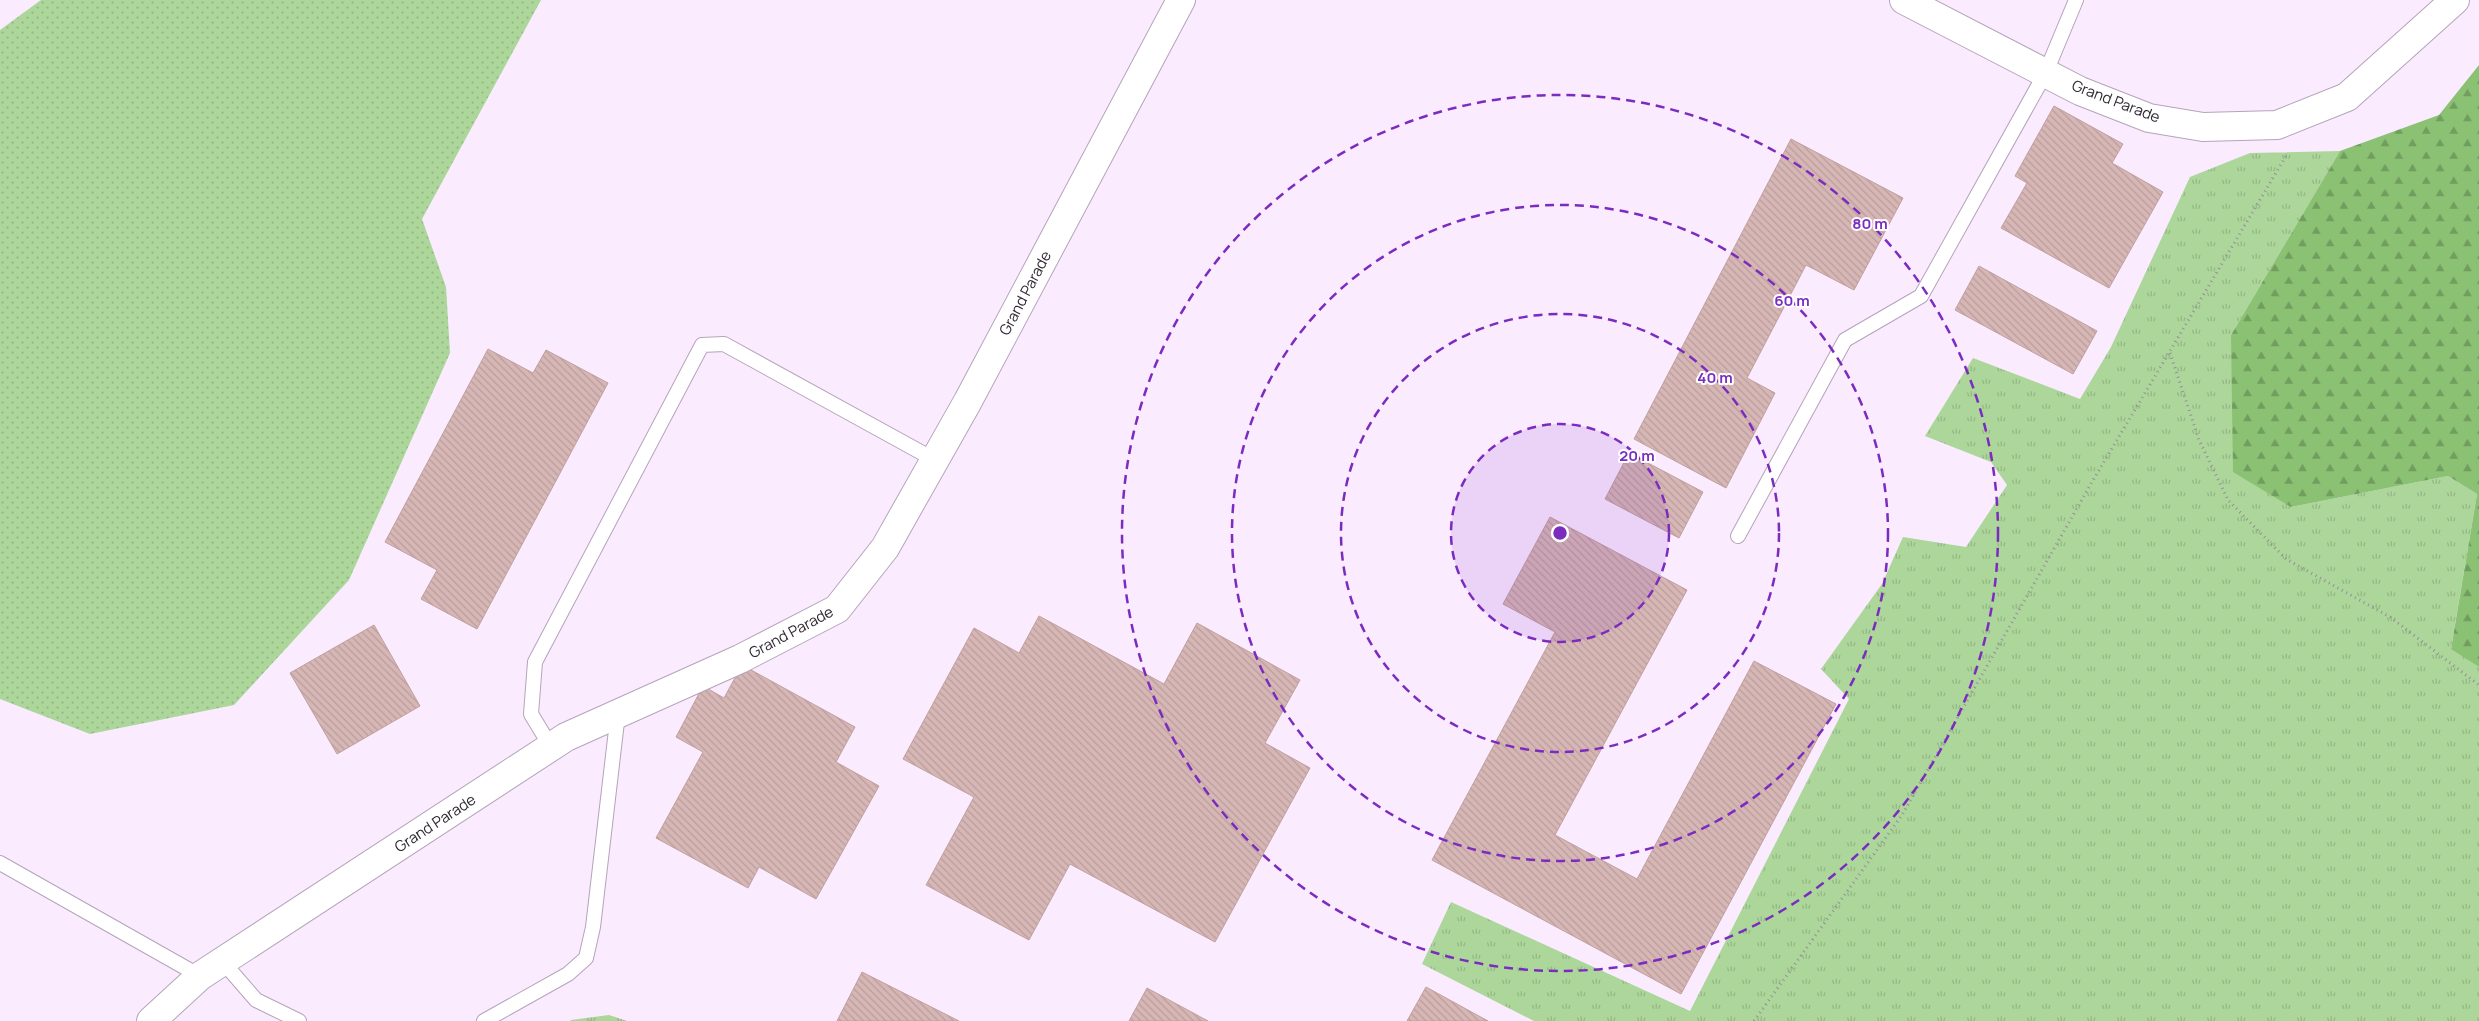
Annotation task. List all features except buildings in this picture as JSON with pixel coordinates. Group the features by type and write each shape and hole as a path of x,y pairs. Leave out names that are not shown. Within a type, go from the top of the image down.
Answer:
{"street":[{"name":"Grand Parade","path":"151,1021 200,976 551,746 618,713 740,659 837,609 886,548 1181,0"},
{"name":"Grand Parade","path":"1904,0 2080,91 2149,118 2203,126 2276,125 2347,97 2454,0"}],"lane":[{"path":"1738,536 1845,340 1921,296 2046,72 2076,0"},
{"path":"551,746 531,714 535,662 702,345 724,344 935,460"},
{"path":"484,1021 568,974 586,958 593,927 618,713"},
{"path":"0,863 200,976"},
{"path":"223,962 256,1000 298,1021"}],"path":[{"path":"1754,1021 1902,815 2092,482 2313,111"},
{"path":"2170,352 2199,440 2228,500 2286,559 2390,617 2479,685"}],"green space":[{"path":"41,0 541,0 422,219 446,287 450,353 349,580 234,705 90,734 0,699 0,30"},
{"path":"2479,65 2479,667 2451,649 2477,494 2448,476 2291,507 2233,472 2231,335 2340,151 2439,115"},
{"path":"2340,151 2231,335 2291,507 2448,476 2477,494 2451,648 2479,667 2479,1021 1534,1021 1422,964 1451,902 1690,1011 1849,699 1821,669 1882,584 1903,537 1966,547 2007,485 1991,462 1925,436 1973,358 2080,399 2111,347 2190,177 2250,153"},
{"path":"609,1015 627,1021 570,1021 571,1020"}]}
